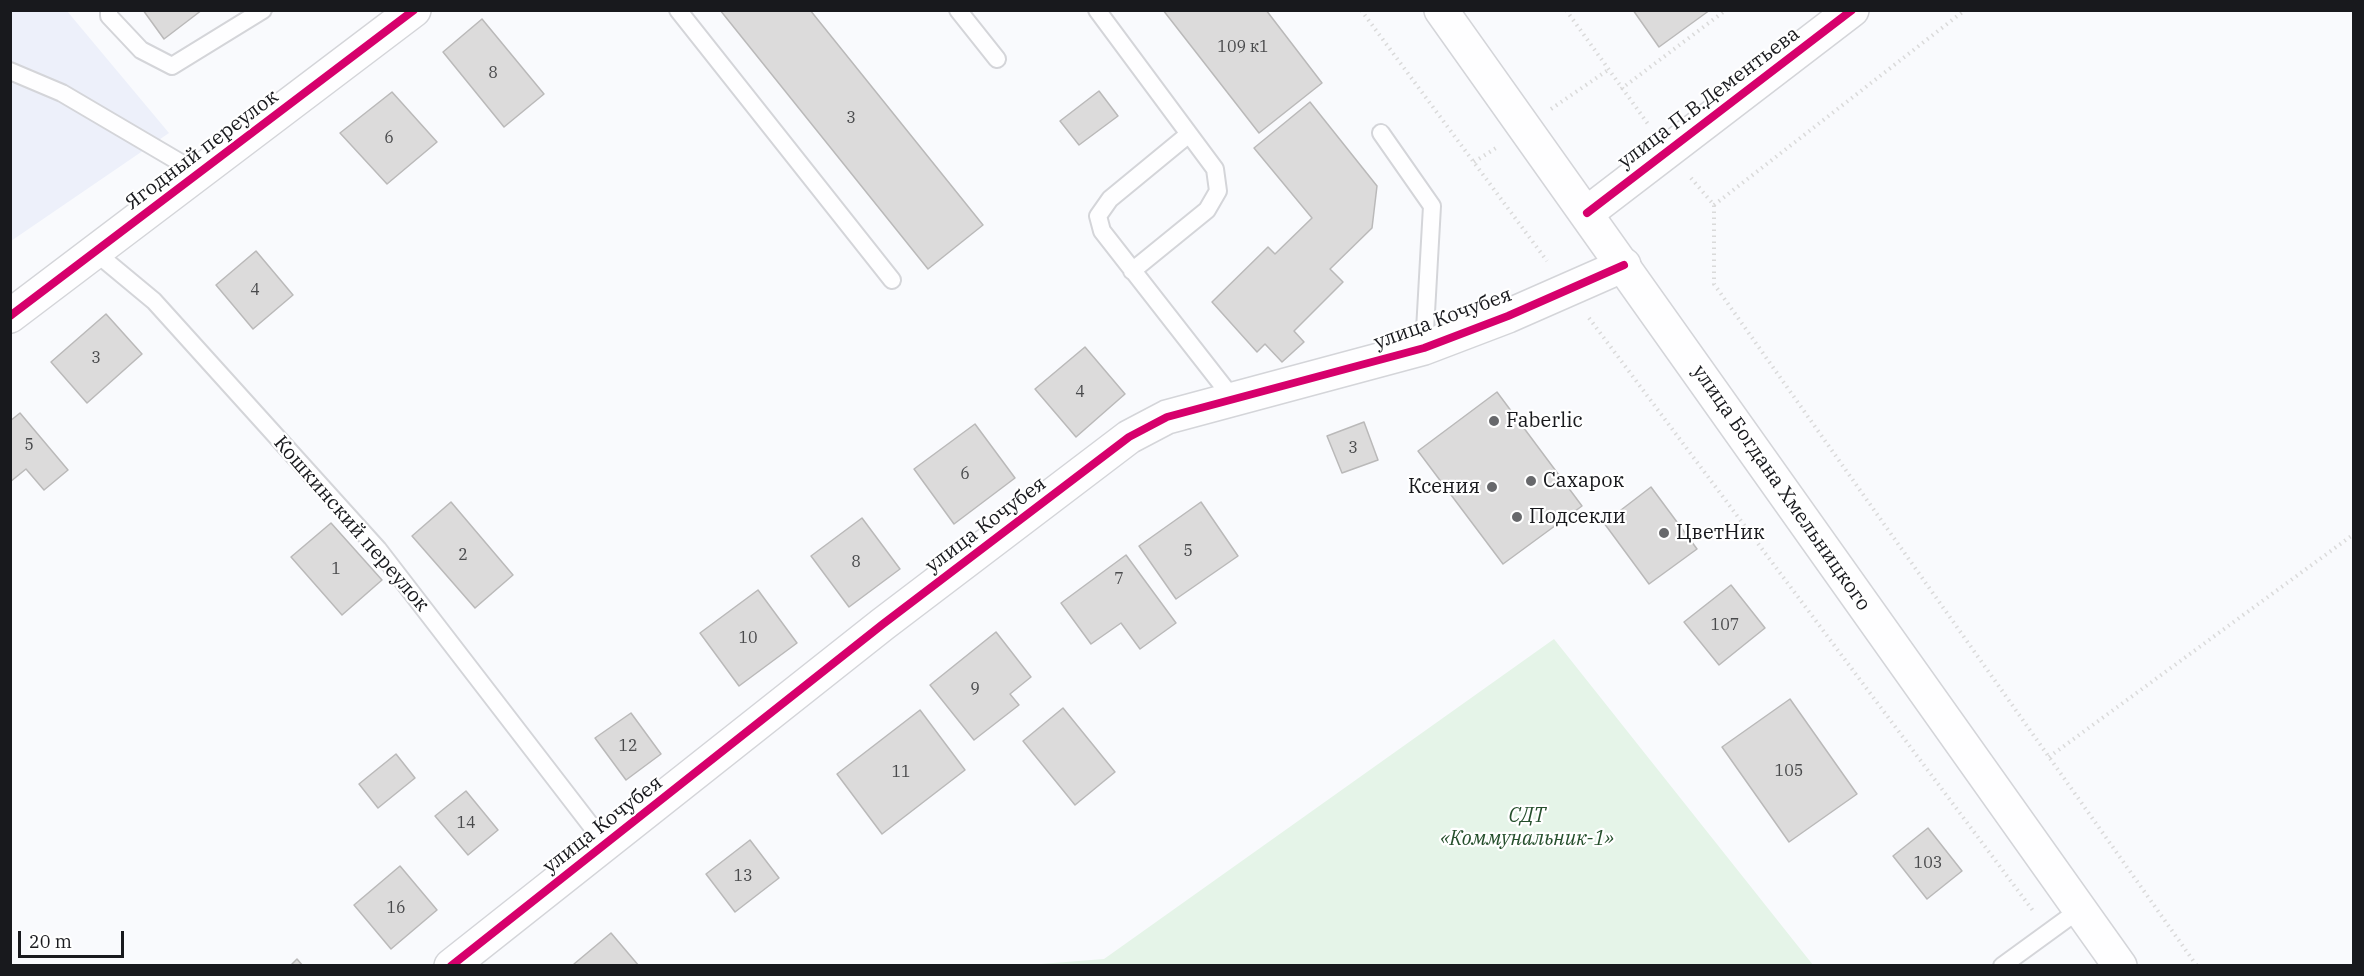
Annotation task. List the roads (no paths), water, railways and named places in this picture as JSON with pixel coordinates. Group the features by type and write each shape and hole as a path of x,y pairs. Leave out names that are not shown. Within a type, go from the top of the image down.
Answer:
{"street":[{"name":"Ягодный переулок","path":"10,316 414,10"},
{"name":"улица Богдана Хмельницкого","path":"1441,10 2120,966"},
{"name":"улица П.В.Дементьева","path":"1587,213 1852,10"},
{"name":"улица Кочубея","path":"451,966 883,624 1129,436 1167,417 1424,348 1508,316 1624,265"}],"lane":[{"path":"109,10 109,15 141,50 172,66 263,10"},
{"path":"678,10 892,280"},
{"path":"958,10 997,59"},
{"path":"1097,10 1215,169 1218,191 1207,210 1132,271"},
{"path":"10,71 62,93 198,173"},
{"path":"1381,133 1432,206 1424,348"},
{"path":"1189,134 1110,199 1098,216 1102,231 1234,400"},
{"name":"Кошкинский переулок","path":"95,252 154,301 378,549 606,845"},
{"path":"2002,966 2079,910"}],"place":[{"name":"Faberlic","path":"1494,421"},
{"name":"Сахарок","path":"1531,481"},
{"name":"Ксения","path":"1492,487"},
{"name":"Подсекли","path":"1517,517"},
{"name":"ЦветНик","path":"1664,533"}],"park label":[{"name":"СДТ «Коммунальник-1»","path":"1527,828"}]}
